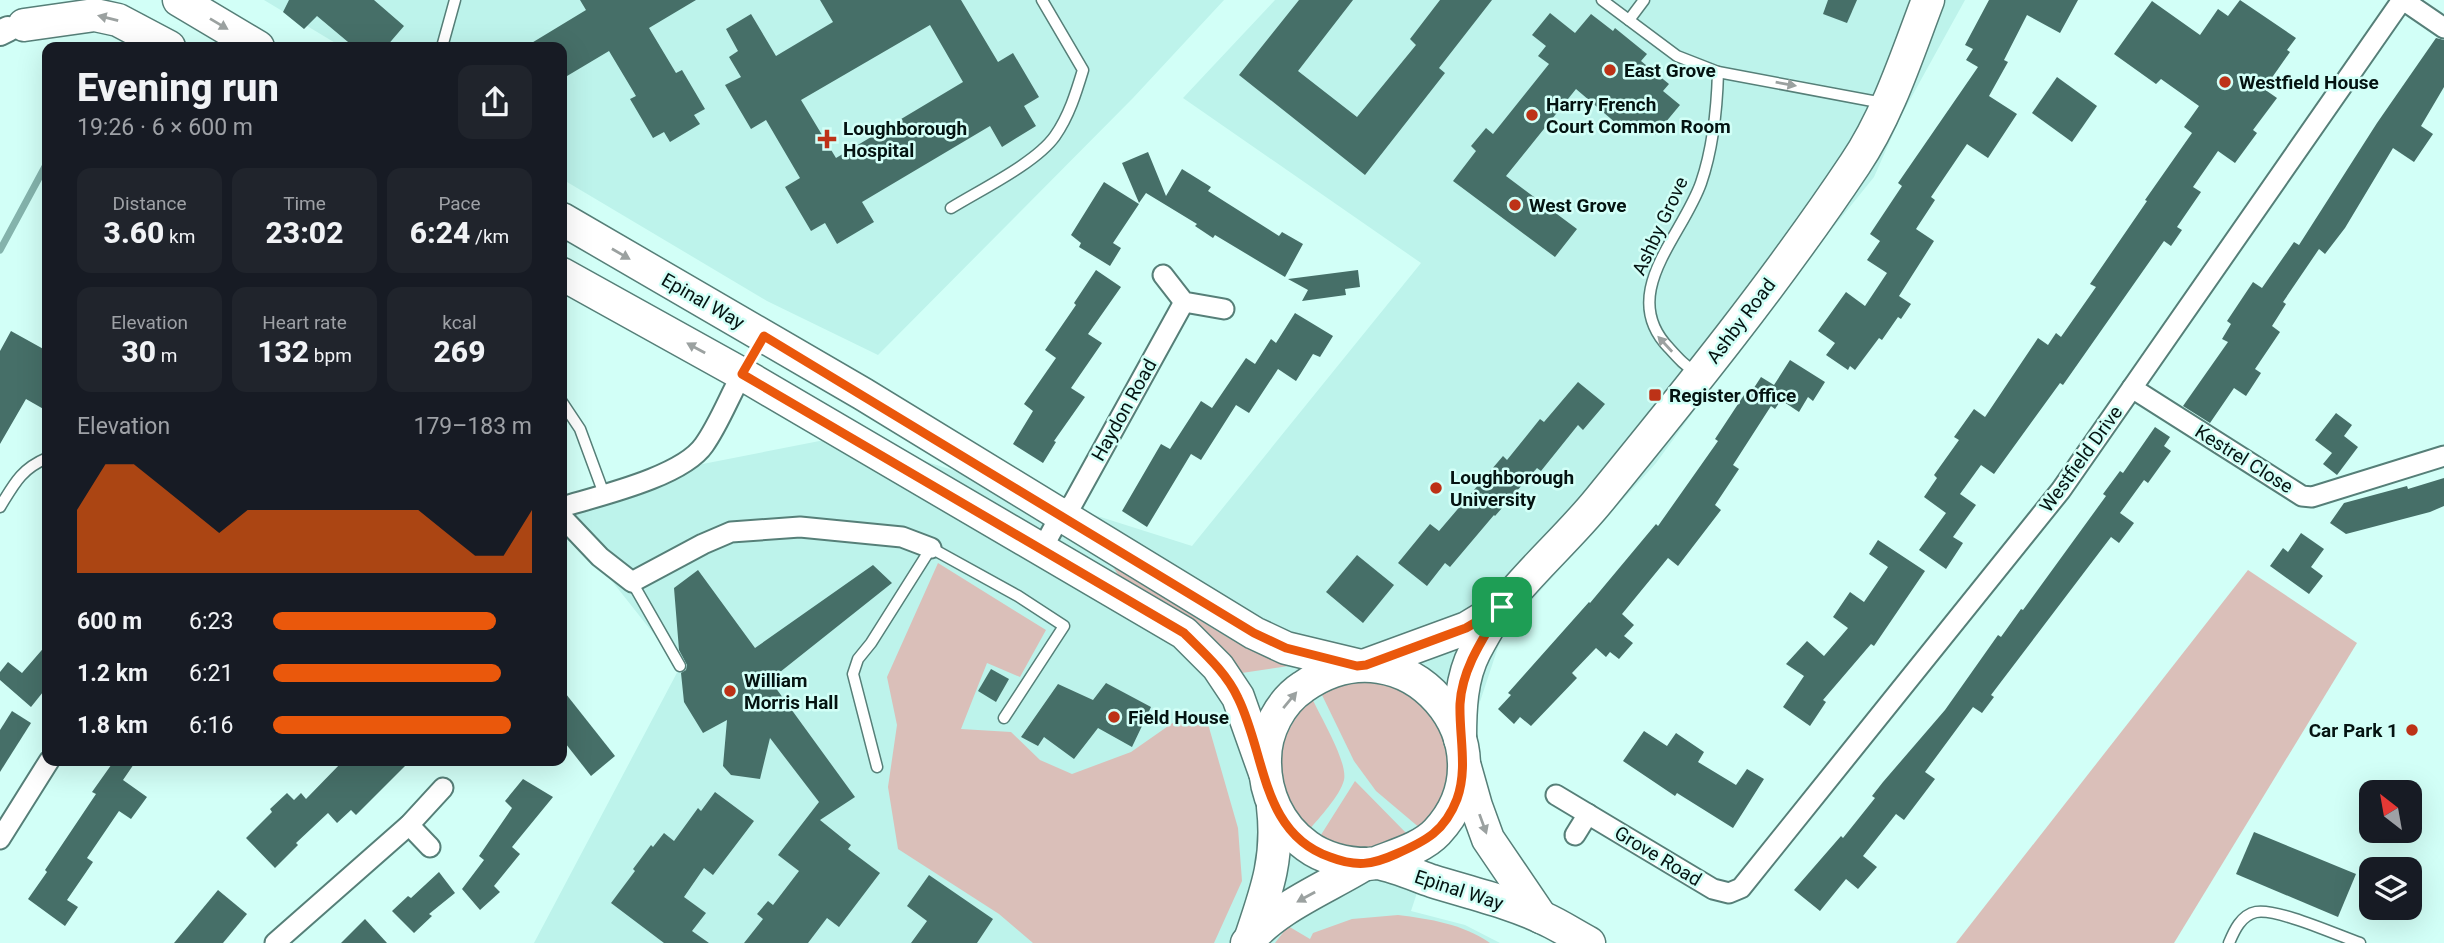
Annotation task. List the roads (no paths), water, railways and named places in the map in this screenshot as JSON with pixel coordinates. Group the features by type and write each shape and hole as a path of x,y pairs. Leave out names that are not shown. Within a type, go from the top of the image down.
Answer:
{"main road":[{"path":"8,29 43,17 68,0"},
{"path":"179,0 250,42"},
{"name":"Ashby Road","path":"1462,749 1460,701 1467,674 1474,654 1502,607 1589,513 1700,375 1857,162 1887,104 1928,0"},
{"path":"8,29 95,15 118,20 160,42"},
{"name":"Epinal Way","path":"567,222 764,336 1254,633 1286,648 1362,665"},
{"path":"567,277 742,374 1184,633 1218,667 1238,697 1265,773 1273,807 1277,836 1271,878 1249,940"},
{"path":"742,374 764,336"},
{"name":"Ashby Road","path":"1362,665 1466,628 1502,607"},
{"path":"1249,940 1302,899 1371,864 1425,842 1437,833 1457,799 1462,779 1462,749 1452,719 1440,700 1423,684 1402,673 1362,665 1332,671 1307,684 1287,701 1269,735 1265,773"},
{"name":"Epinal Way","path":"1462,749 1476,806 1488,839 1541,917"},
{"path":"1273,807 1294,836 1307,846 1340,861 1371,864"},
{"name":"Epinal Way","path":"1371,864 1541,917 1589,943"}],"street":[{"path":"2403,0 2444,28"},
{"name":"Westfield Drive","path":"1729,892 1741,888 1760,866 2052,501 2403,0"},
{"path":"1163,275 1184,302 1224,309"},
{"name":"Haydon Road","path":"1041,551 1060,516 1073,503 1184,302"},
{"path":"567,505 671,470 687,461 702,447 742,374"},
{"name":"Kestrel Close","path":"2132,388 2302,496 2312,497 2444,456"},
{"path":"567,522 600,557 632,582 703,544 732,532 800,527 902,537 931,548"},
{"path":"0,839 46,766"},
{"path":"279,942 409,825 443,788"},
{"name":"Grove Road","path":"1556,796 1713,889 1729,892"},
{"path":"1575,835 1588,814"},
{"path":"409,825 430,847"}],"lane":[{"path":"443,42 455,0"},
{"path":"951,208 1041,151 1054,137 1074,99 1083,70 1042,0"},
{"path":"1602,0 1677,56 1718,72 1887,104"},
{"path":"1629,20 1644,0"},
{"name":"Ashby Grove","path":"1700,375 1689,369 1657,335 1648,300 1653,276 1700,184 1717,111 1718,72"},
{"path":"567,410 580,429 604,494"},
{"path":"0,507 18,477 30,465 42,460"},
{"path":"877,767 853,674 858,659 931,548 1018,596 1064,626 1004,718"},
{"path":"632,582 680,666"},
{"path":"2228,943 2236,926 2254,912 2271,911 2360,943"}],"waterway":[{"path":"0,250 42,172"}],"place":[{"name":"East Grove","path":"1610,70"},
{"name":"Westfield House","path":"2225,82"},
{"name":"Harry French Court Common Room","path":"1532,115"},
{"name":"Loughborough Hospital","path":"827,139"},
{"name":"West Grove","path":"1515,205"},
{"name":"Register Office","path":"1655,395"},
{"name":"Loughborough University","path":"1436,488"},
{"name":"William Morris Hall","path":"730,691"},
{"name":"Field House","path":"1114,717"},
{"name":"Car Park 1","path":"2412,730"}]}
